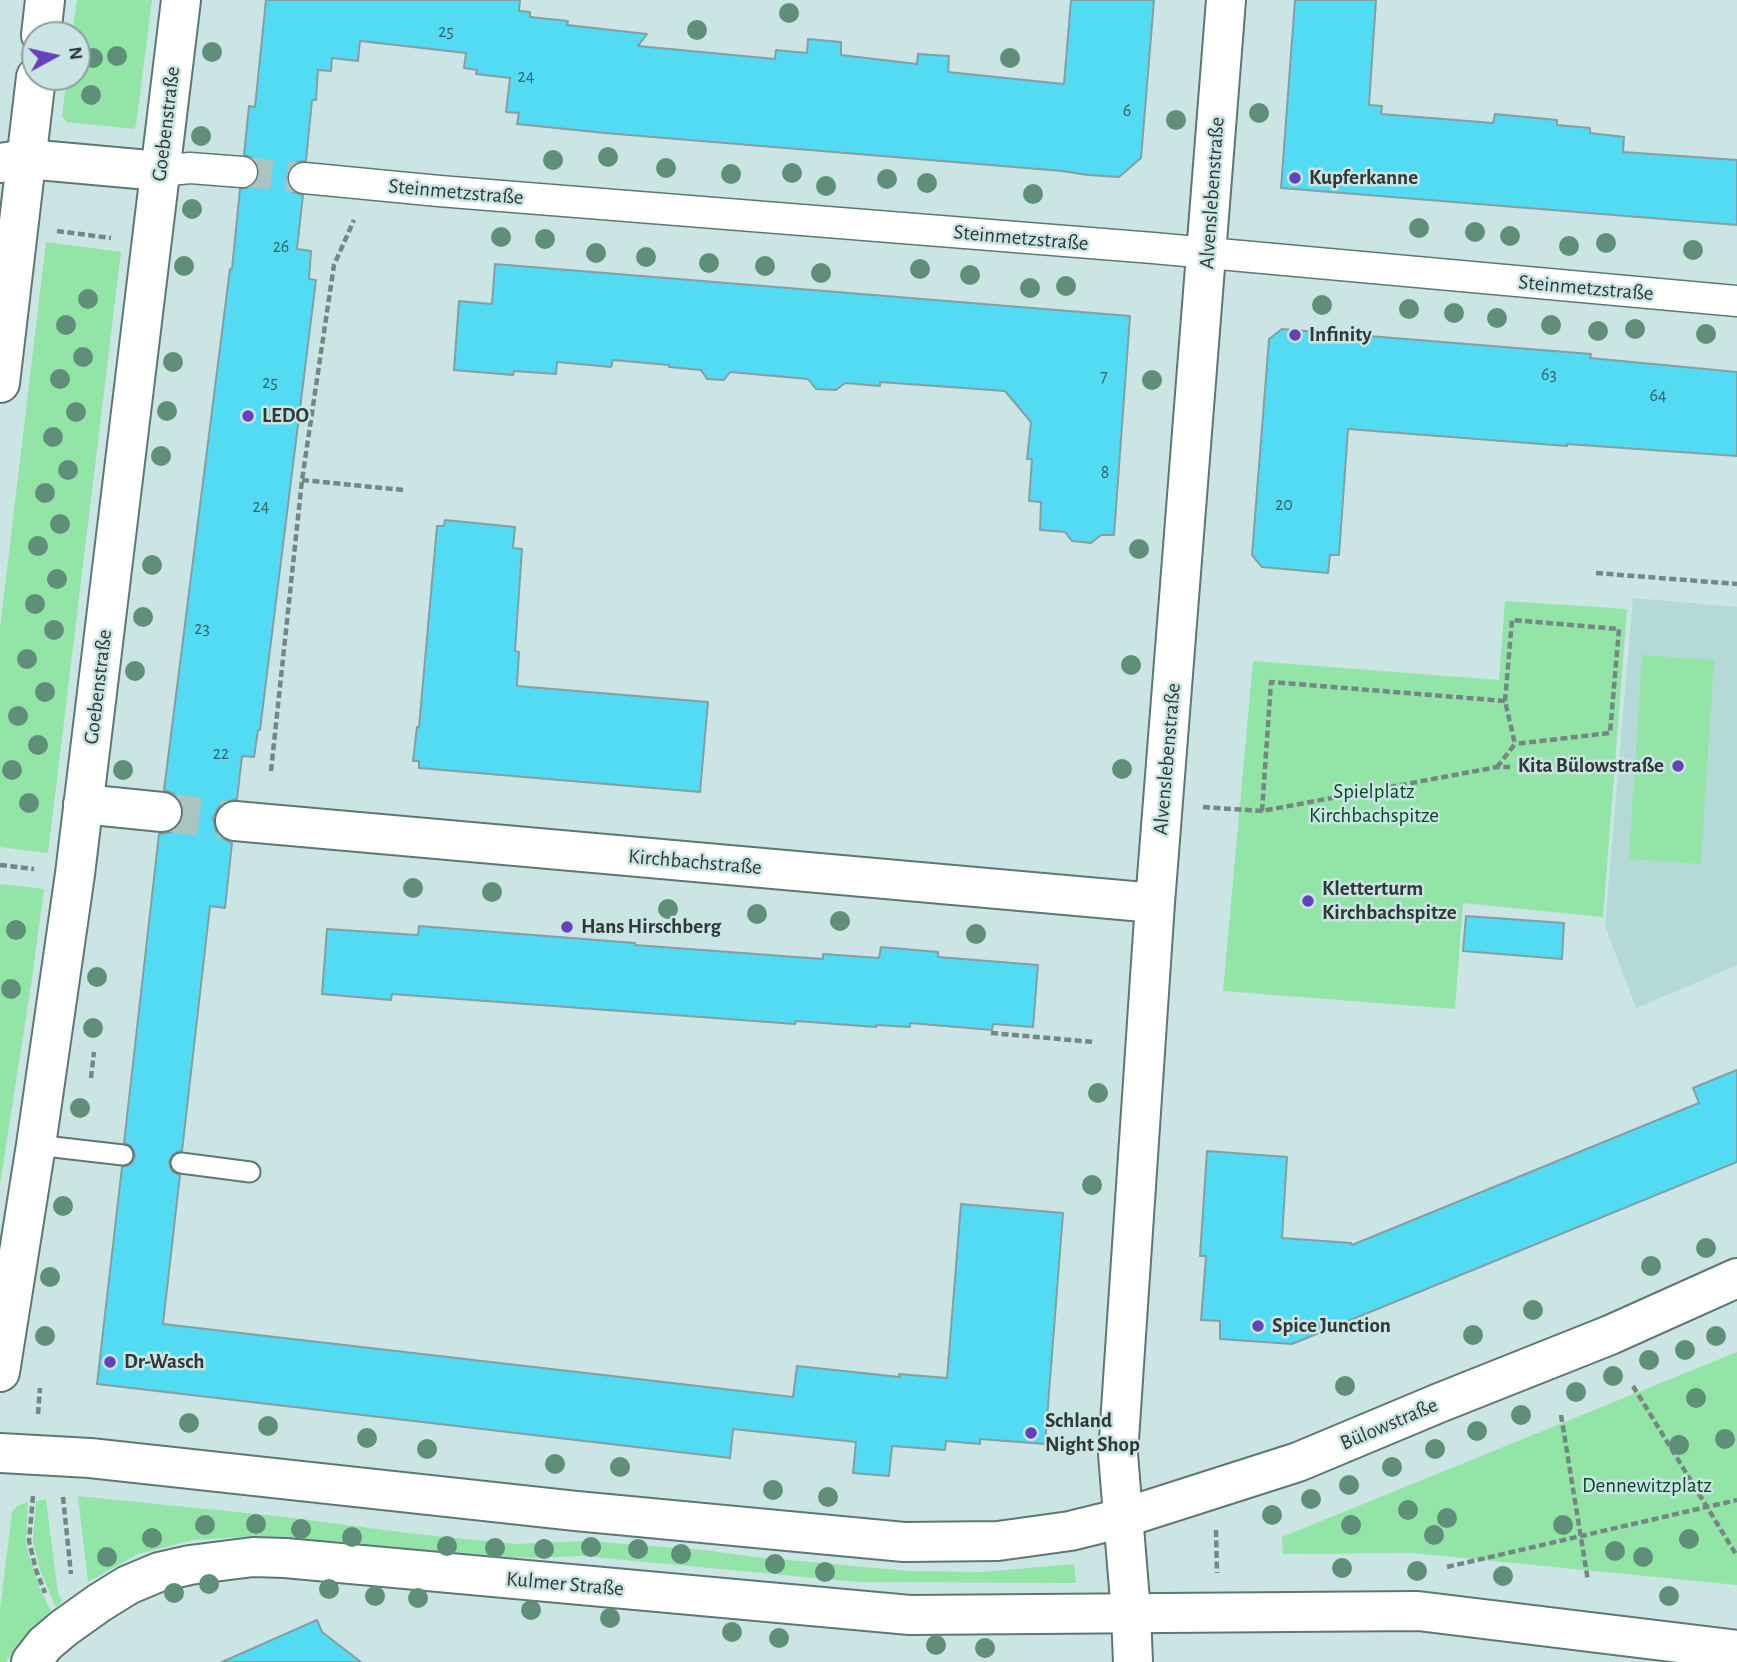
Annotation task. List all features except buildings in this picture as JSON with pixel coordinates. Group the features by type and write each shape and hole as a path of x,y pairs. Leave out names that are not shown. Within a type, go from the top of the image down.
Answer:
{"main road":[{"path":"43,21 45,0"},
{"name":"Goebenstraße","path":"0,1372 6,1302 36,1144 75,874 181,0"},
{"name":"Alvenslebenstraße","path":"1124,1518 1118,1454 1156,903 1226,0"},
{"path":"0,383 13,161 32,91"},
{"path":"13,161 160,171"},
{"path":"83,804 162,813"},
{"name":"Kirchbachstraße","path":"235,821 1156,903"},
{"name":"Bülowstraße","path":"1124,1518 1298,1462 1610,1335 1737,1278"},
{"path":"0,1453 90,1458 562,1510 904,1542 998,1541 1070,1531 1124,1518 1133,1662"},
{"name":"Kulmer Straße","path":"31,1662 45,1644 64,1628 128,1586 159,1572 190,1565 253,1558 285,1558 910,1615 1131,1613"},
{"path":"1131,1613 1418,1612 1737,1650"}],"street":[{"path":"160,171 190,168 242,172"},
{"name":"Steinmetzstraße","path":"304,178 1207,254 1737,302"}],"lane":[{"path":"36,1144 123,1156"},
{"path":"181,1163 250,1172"}],"path":[{"path":"271,771 302,481 334,265 371,185"},
{"path":"48,230 122,239"},
{"path":"302,481 403,490"},
{"path":"1597,573 1737,584"},
{"path":"1497,767 1515,744 1610,733 1619,629 1512,620 1505,701 1515,744"},
{"path":"1262,811 1271,682 1505,701"},
{"path":"1164,804 1262,811 1497,767 1510,767"},
{"path":"0,865 35,869"},
{"path":"991,1033 1094,1042"},
{"path":"1633,1386 1737,1556"},
{"path":"1561,1415 1588,1581"},
{"path":"63,1497 72,1578"},
{"path":"1447,1567 1737,1500"},
{"path":"32,1501 30,1549 48,1598"},
{"path":"1216,1526 1217,1581"}],"shaded area":[{"name":"Kita Bülowstraße","path":"1633,598 1737,607 1737,965 1636,1008 1605,926"}],"green space":[{"path":"77,0 152,0 136,126 133,129 67,122 62,117 65,91 91,91 91,21 74,21"},
{"path":"46,242 121,252 48,853 0,847 0,628"},
{"name":"Spielplatz Kirchbachspitze","path":"1505,601 1627,609 1603,917 1463,903 1455,1009 1223,991 1253,661 1499,680"},
{"path":"1642,655 1714,660 1701,864 1629,859"},
{"path":"0,884 44,889 0,1184"},
{"name":"Dennewitzplatz","path":"1737,1352 1737,1585 1412,1553 1283,1554 1282,1537"},
{"path":"78,1496 516,1544 587,1541 909,1571 983,1572 1074,1564 1076,1583 858,1582 582,1556 538,1558 421,1554 244,1537 193,1540 138,1554 88,1582"},
{"path":"46,1499 58,1593 62,1601 56,1607 40,1570 33,1541 36,1501"},
{"path":"28,1502 28,1552 40,1589 51,1611 16,1647 6,1662 0,1662 0,1610 12,1512 17,1506"}],"tunnel":[{"path":"242,172 304,178"},
{"path":"162,812 235,821"}],"place":[{"name":"Kupferkanne","path":"1295,178"},
{"name":"Infinity","path":"1295,335"},
{"name":"LEDO","path":"248,416"},
{"name":"Kita Bülowstraße","path":"1678,766"},
{"name":"Kletterturm Kirchbachspitze","path":"1308,901"},
{"name":"Hans Hirschberg","path":"567,927"},
{"name":"Spice Junction","path":"1258,1326"},
{"name":"Dr-Wasch","path":"110,1362"},
{"name":"Schland Night Shop","path":"1031,1433"}]}
